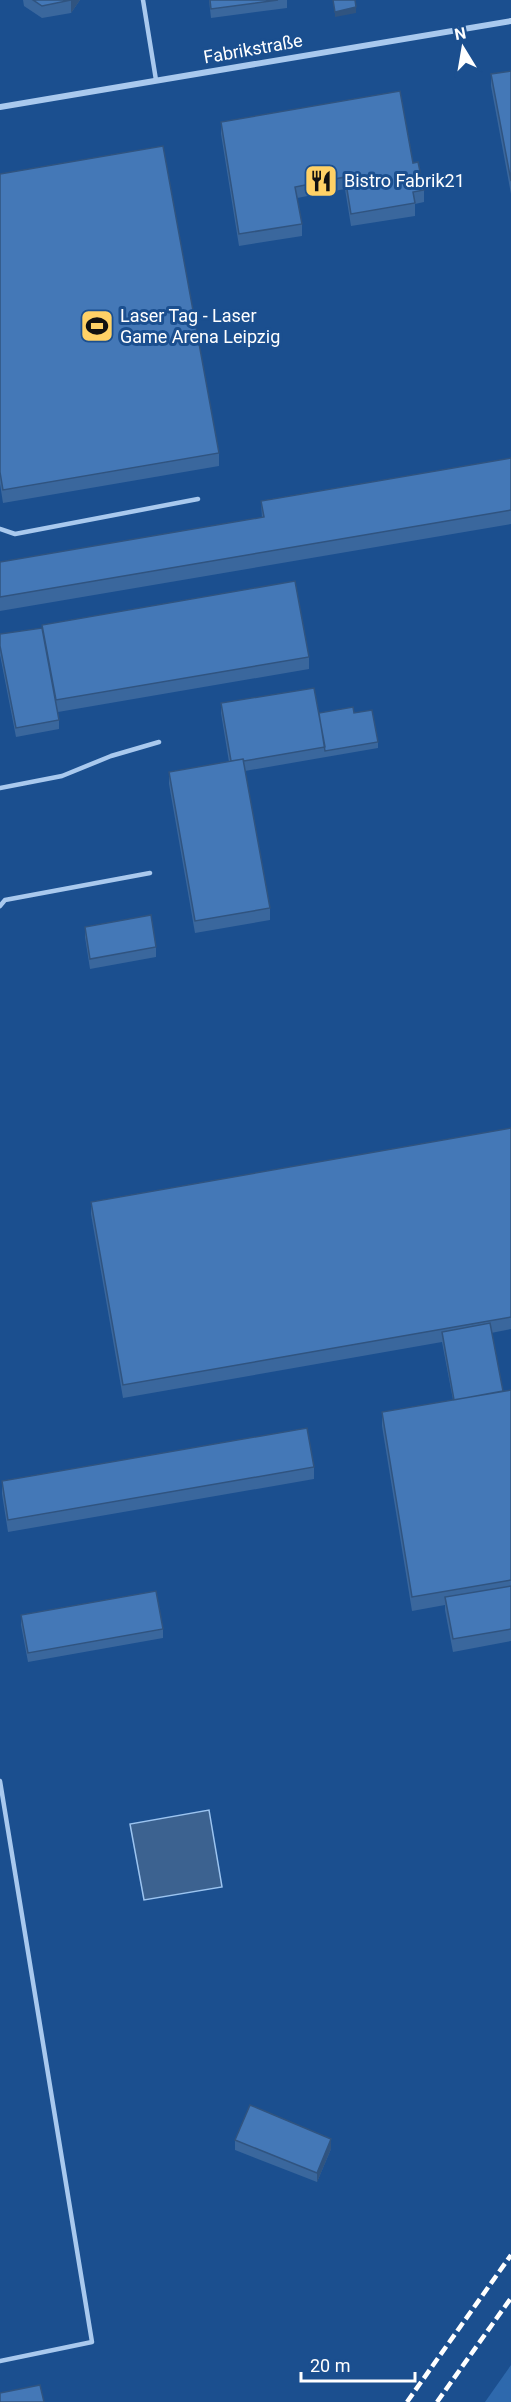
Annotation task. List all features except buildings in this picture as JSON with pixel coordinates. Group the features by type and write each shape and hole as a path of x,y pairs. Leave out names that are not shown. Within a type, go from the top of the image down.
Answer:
{"street":[{"name":"Fabrikstraße","path":"0,107 511,21"}],"lane":[{"path":"143,0 156,81"},
{"path":"0,529 15,534 198,499"},
{"path":"0,788 62,776 111,756 159,742"},
{"path":"0,906 5,900 150,873"},
{"path":"0,1781 92,2342 0,2361"}],"shaded area":[{"path":"209,1810 222,1887 144,1900 130,1824"},
{"path":"511,2365 511,2402 485,2402"}],"railway":[{"path":"407,2402 511,2255"},
{"path":"437,2402 511,2298"}],"place":[{"name":"Bistro Fabrik21","path":"321,181"},
{"name":"Laser Tag - Laser Game Arena Leipzig","path":"97,326"}]}
